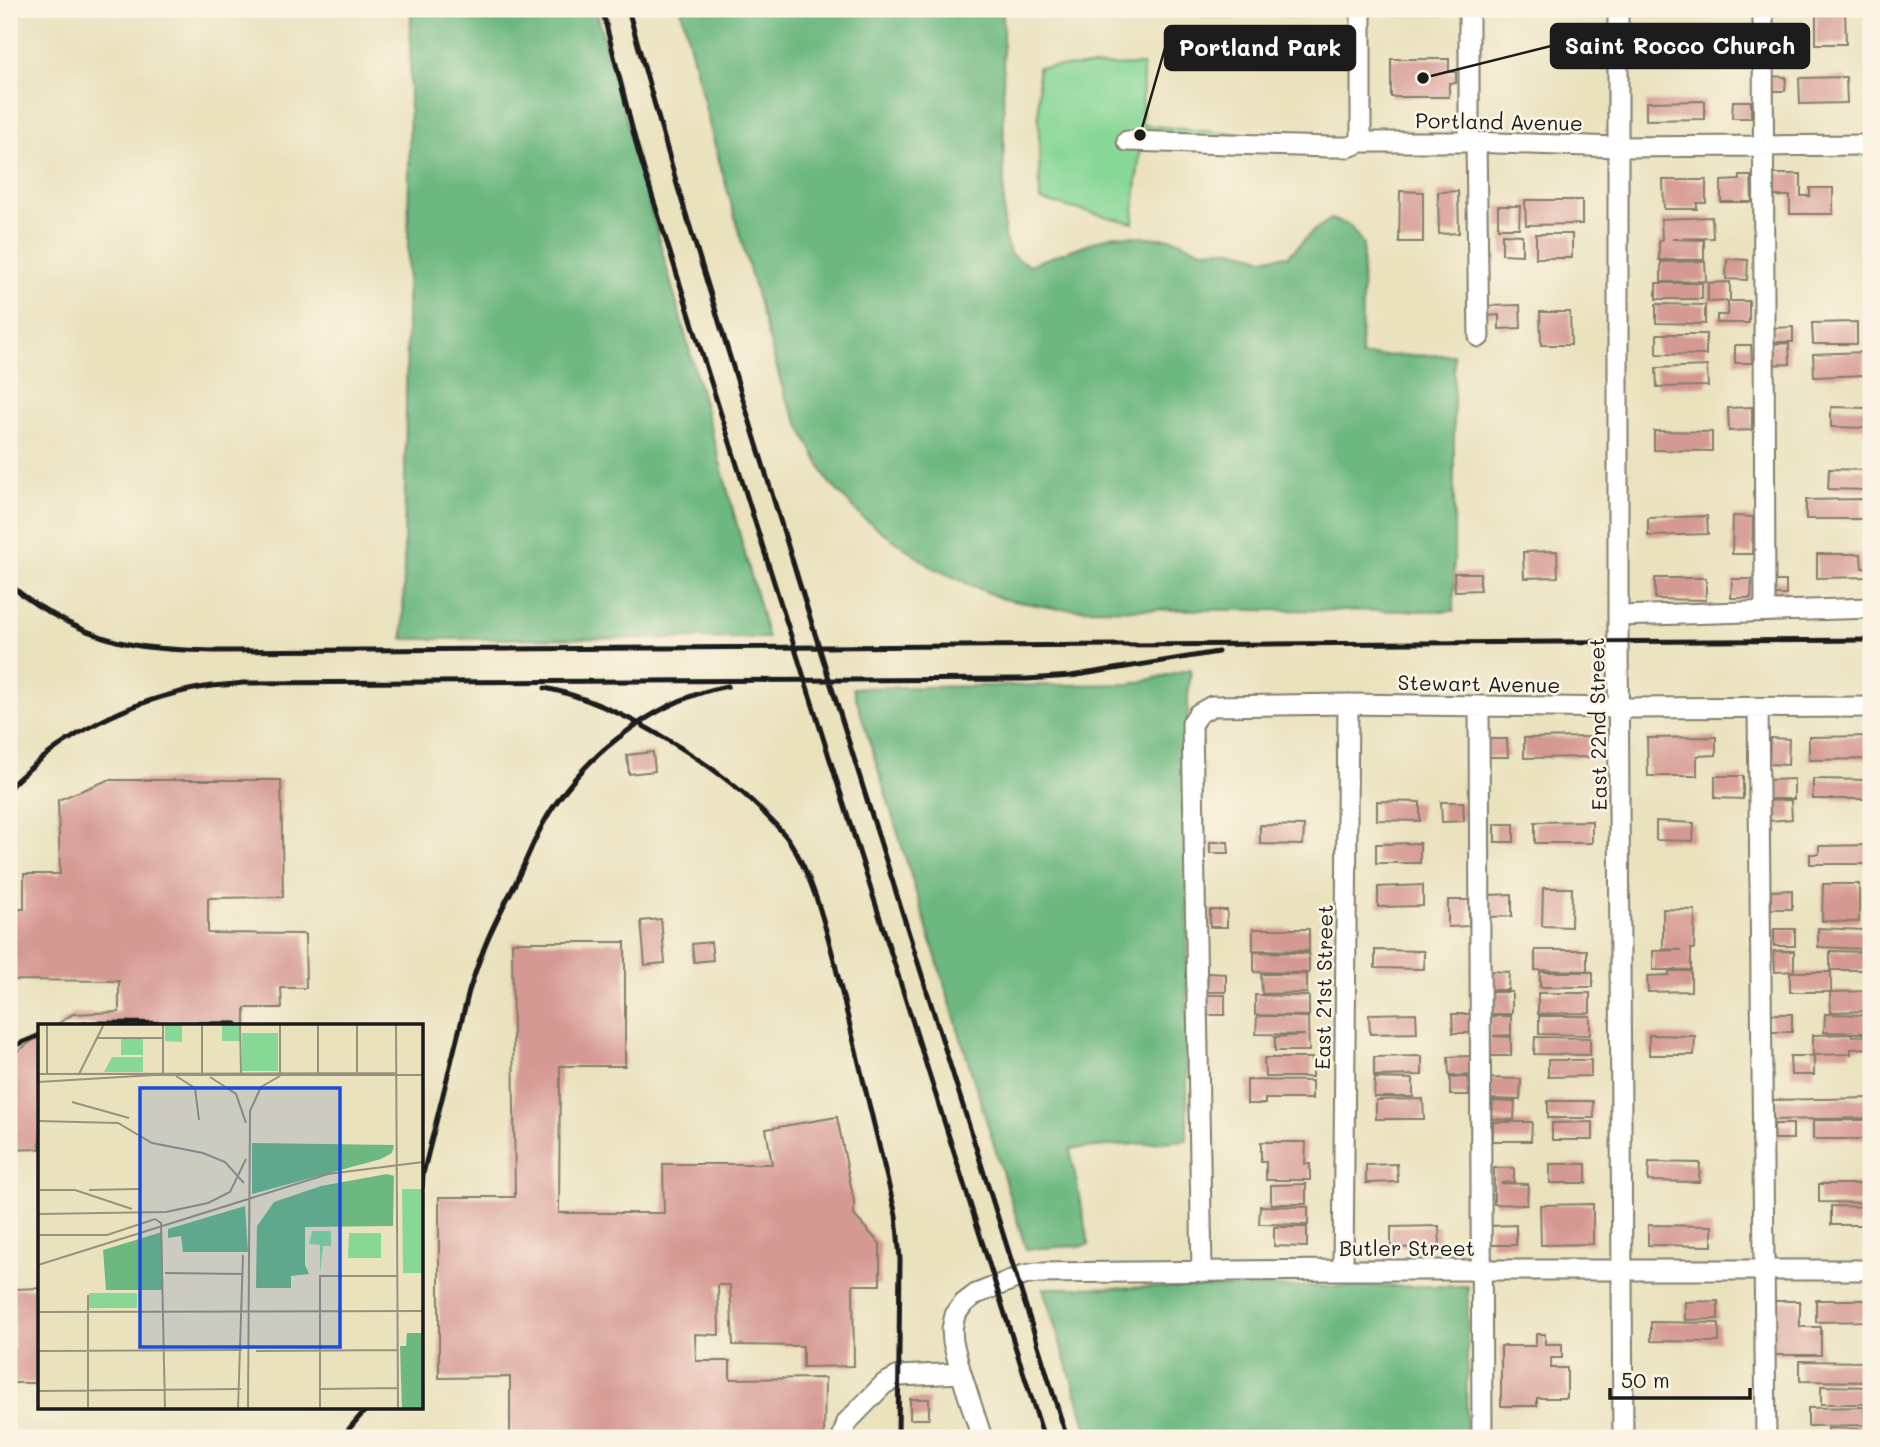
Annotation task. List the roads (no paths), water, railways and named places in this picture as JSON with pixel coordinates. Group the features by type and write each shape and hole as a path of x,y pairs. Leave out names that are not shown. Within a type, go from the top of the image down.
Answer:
{"street":[{"path":"1361,9 1361,142"},
{"path":"1469,9 1479,337"},
{"name":"East 22nd Street","path":"1618,9 1618,616 1623,1438"},
{"path":"1763,9 1765,611"},
{"name":"Portland Avenue","path":"1127,141 1331,147 1349,147 1361,142 1472,142 1618,147 1871,145"},
{"path":"1618,616 1871,608"},
{"name":"Stewart Avenue","path":"1202,1272 1192,723 1198,714 1213,706 1349,704 1620,708 1871,707"},
{"name":"East 21st Street","path":"1343,1270 1349,704"},
{"path":"1479,706 1482,1438"},
{"path":"1758,708 1766,1438"},
{"name":"Butler Street","path":"961,1373 952,1329 955,1315 964,1303 976,1294 1024,1275 1037,1273 1482,1269 1871,1270"},
{"path":"842,1438 847,1422 884,1384 899,1376 961,1373 982,1438"}],"railway":[{"path":"602,9 638,151 1044,1438"},
{"path":"628,9 678,188 1067,1438"},
{"path":"9,584 52,614 84,630 118,642 174,650 1871,640"},
{"path":"9,788 51,752 99,722 151,700 214,686 243,683 1027,679 1071,676 1218,652"},
{"path":"424,1170 469,991 483,950 550,813 589,763 631,728 678,702 728,686"},
{"path":"545,688 604,707 635,721 695,757 748,798 783,832 805,869 833,956 896,1215 900,1259 898,1438"},
{"path":"87,1024 236,1024"},
{"path":"9,1048 38,1036"},
{"path":"341,1438 367,1408"}],"place":[{"name":"Saint Rocco Church","path":"1423,78"},
{"name":"Portland Park","path":"1140,135"}]}
